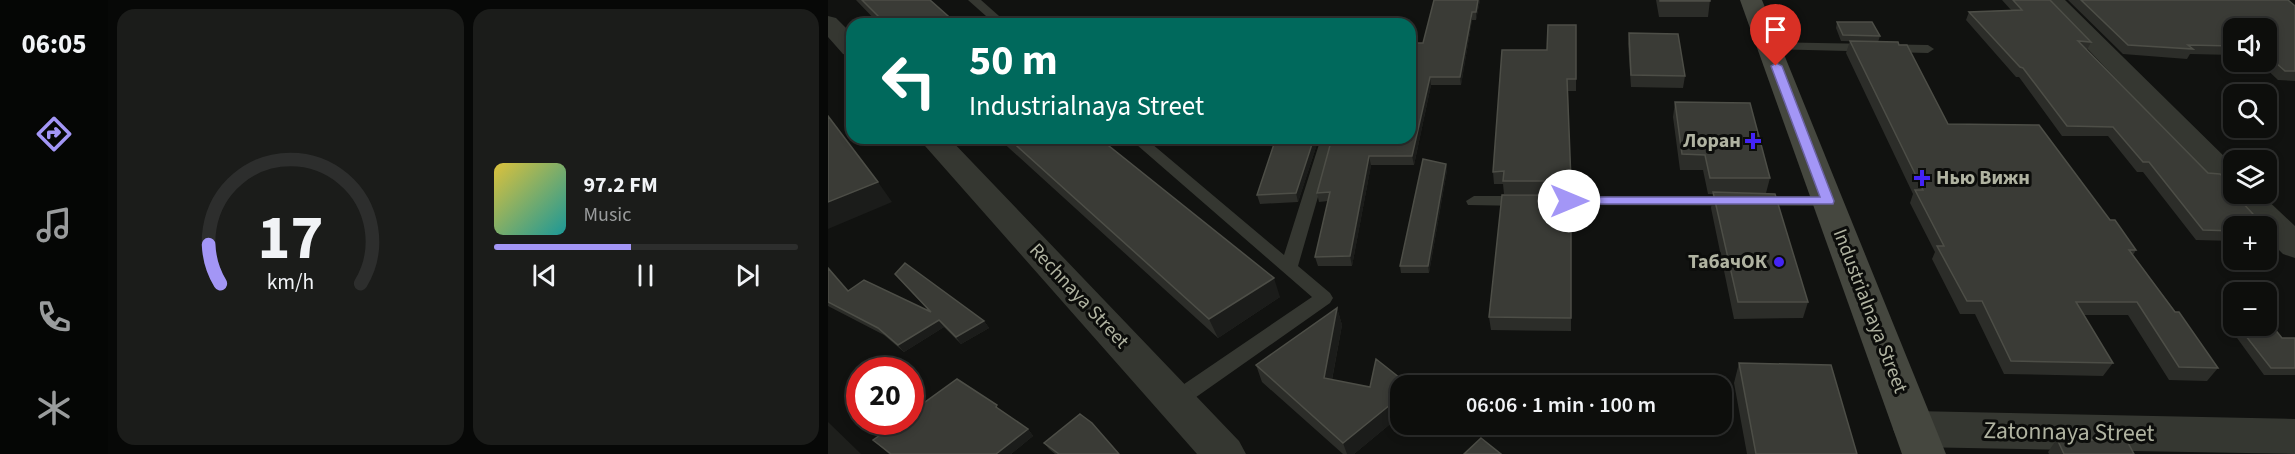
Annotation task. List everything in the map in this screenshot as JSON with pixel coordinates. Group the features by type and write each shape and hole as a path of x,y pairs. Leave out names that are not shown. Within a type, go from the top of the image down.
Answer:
{"main road":[{"name":"Industrialnaya Street","path":"1751,0 1919,442"}],"street":[{"path":"2052,0 2223,173"},
{"path":"828,23 846,42"},
{"name":"Rechnaya Street","path":"938,144 1224,454"},
{"path":"2253,204 2295,246"},
{"name":"Zatonnaya Street","path":"1919,442 2295,437"}],"lane":[{"path":"974,0 995,18"},
{"path":"1769,46 1928,49"},
{"path":"1143,144 1324,298 1175,402"},
{"path":"1289,268 1326,144"},
{"path":"1474,201 1828,201"}],"shaded area":[{"path":"828,422 861,454 828,454"}],"building":[{"path":"862,0 930,0 950,18 880,18"},
{"path":"1434,0 1478,0 1476,12 1472,12 1460,77 1430,77 1416,138 1416,43 1423,43"},
{"path":"1710,0 1710,1 1660,1"},
{"path":"2013,0 2050,0 2091,42 2078,41 2208,173 2220,174 2223,177 2223,204 2244,204 2255,216 2223,216 2223,231 2203,230 2149,162 2143,162 2113,127 2067,126 2023,68 1969,12 2022,10"},
{"path":"2081,0 2288,0 2295,6 2295,71 2285,71 2277,64 2277,18 2223,18 2223,46 2188,45 2193,49 2128,45"},
{"path":"1837,22 1872,22 1880,36 1843,35"},
{"path":"1548,25 1576,25 1576,79 1567,79 1571,181 1503,181 1504,171 1493,172 1502,50 1547,50"},
{"path":"1629,33 1678,34 1685,76 1631,75"},
{"path":"1850,41 1898,42 1899,45 1907,45 1948,124 2039,125 2110,220 2115,220 2136,250 2129,250 2175,312 2179,312 2218,368 2179,367 2137,302 2076,302 2113,363 2011,361 1982,301 1967,301 1937,246 1944,246 1915,190 1923,190"},
{"path":"1675,102 1750,103 1770,178 1710,178 1705,155 1682,154"},
{"path":"828,116 846,140 846,144 849,144 878,182 828,202"},
{"path":"1015,144 1106,144 1274,278 1209,319"},
{"path":"1274,144 1312,144 1296,193 1257,195"},
{"path":"1330,144 1415,144 1412,156 1369,156 1350,256 1315,257 1330,192 1317,193"},
{"path":"1423,159 1446,164 1428,266 1400,266"},
{"path":"1713,192 1775,194 1808,302 1738,302"},
{"path":"1502,195 1571,195 1571,318 1489,317"},
{"path":"905,263 984,321 956,337 939,320 898,345 878,328 828,302 828,268 848,291 864,280 931,312 895,274"},
{"path":"1337,308 1324,378 1370,387 1376,359 1396,375 1390,375 1390,405 1343,443 1256,365"},
{"path":"2277,332 2282,338 2295,338 2295,368 2271,368 2246,336 2277,336"},
{"path":"1739,363 1831,365 1857,454 1756,454"},
{"path":"957,379 1028,429 996,454 891,454 873,440 880,435 924,435 924,403"},
{"path":"1080,414 1092,423 1119,454 1059,454 1044,443"},
{"path":"1481,438 1501,454 1464,454"},
{"path":"2057,439 2127,441 2134,454 2064,454"}],"place":[{"name":"Лоран","path":"1753,141"},
{"name":"Нью Вижн","path":"1922,178"},
{"name":"ТабачОК","path":"1779,262"}],"route":[{"path":"1569,201 1828,201 1776,66"}]}
